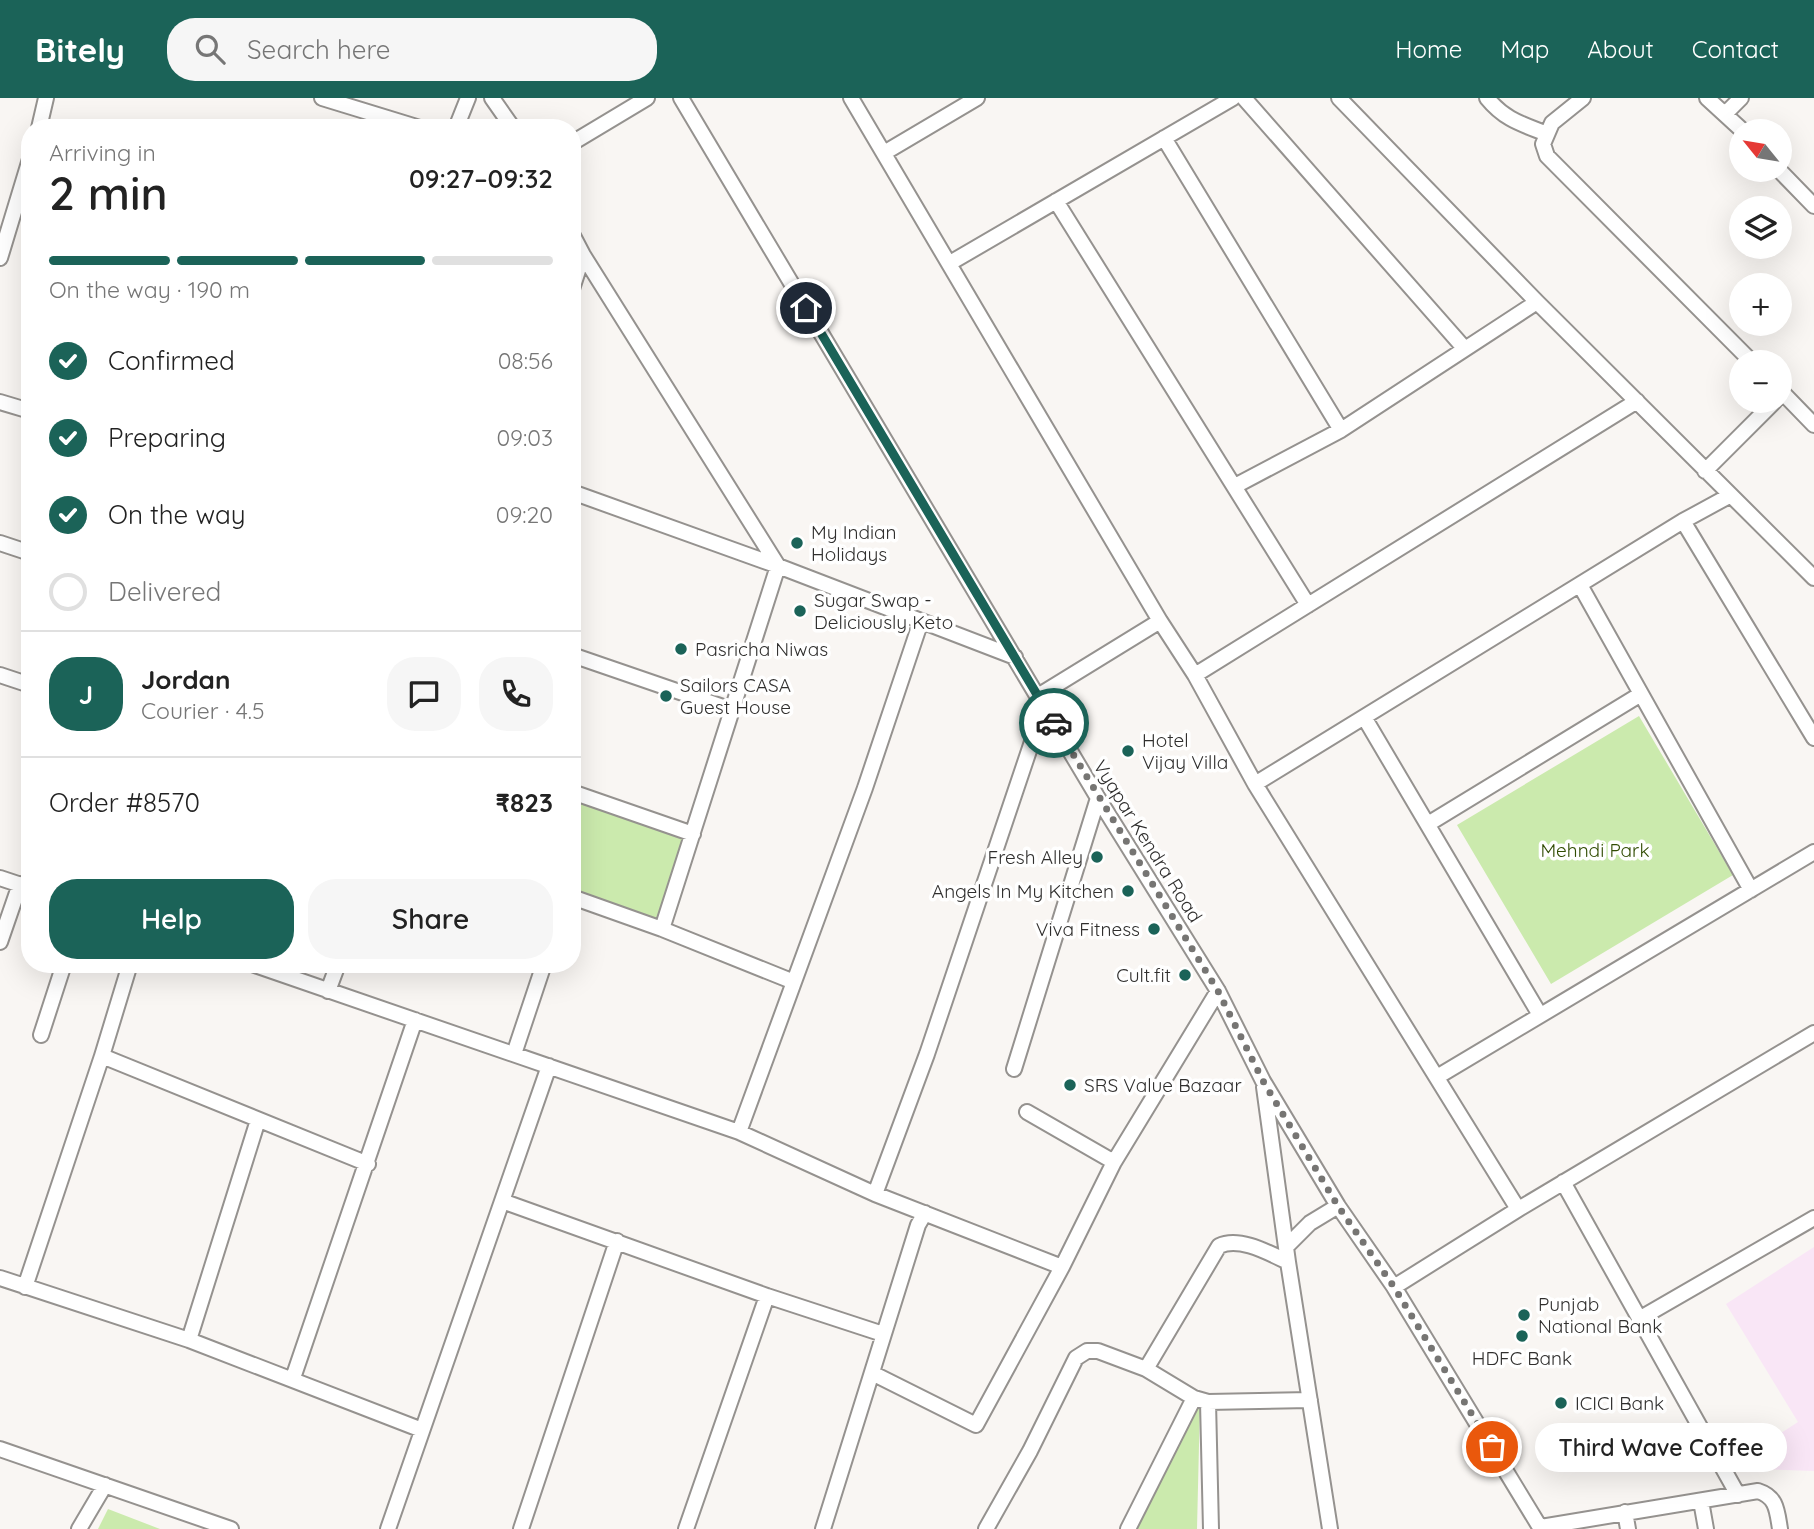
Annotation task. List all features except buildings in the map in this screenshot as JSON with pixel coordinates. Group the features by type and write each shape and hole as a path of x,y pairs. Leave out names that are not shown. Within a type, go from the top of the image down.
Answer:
{"street":[{"path":"41,119 46,98"},
{"path":"460,119 468,98"},
{"path":"492,98 507,119"},
{"path":"581,138 647,98"},
{"name":"Vyapar Kendra Road","path":"681,98 1098,799 1218,991 1263,1081 1338,1206 1394,1287 1541,1528"},
{"path":"851,98 1160,621 1195,675 1255,784 1518,1209"},
{"path":"884,153 977,98"},
{"path":"950,263 1233,98"},
{"path":"1244,98 1465,349"},
{"path":"1339,98 1705,471 1812,573"},
{"path":"1487,98 1499,112 1512,121 1547,134"},
{"path":"1583,98 1552,122 1543,144 1547,156 1740,350"},
{"path":"1707,98 1732,119"},
{"path":"1726,113 1741,98"},
{"path":"331,99 392,119"},
{"path":"1164,138 1341,430"},
{"path":"1791,182 1814,206"},
{"path":"0,258 21,189"},
{"path":"1056,201 1308,605"},
{"path":"581,252 778,566 662,929"},
{"path":"581,262 583,256"},
{"path":"1235,486 1341,430 1537,302"},
{"path":"1195,675 1637,401"},
{"path":"0,402 21,408"},
{"path":"1792,406 1814,425"},
{"path":"1705,471 1761,413"},
{"path":"581,495 778,566 1015,657"},
{"path":"1255,784 1684,521 1730,496"},
{"path":"1684,521 1814,738"},
{"path":"0,543 21,550"},
{"path":"1580,585 1751,890"},
{"path":"739,1132 865,788 921,621"},
{"path":"875,1194 927,1054 1041,701 1160,621"},
{"path":"581,658 732,710"},
{"path":"0,675 21,682"},
{"path":"1428,824 1641,694"},
{"path":"1364,717 1540,1016"},
{"path":"581,795 693,834"},
{"path":"1014,1069 1098,799"},
{"path":"1437,1077 1814,852"},
{"path":"0,878 21,885"},
{"path":"0,942 21,895"},
{"path":"581,900 662,929 794,982"},
{"path":"41,1035 61,973"},
{"path":"26,1287 127,973"},
{"path":"277,973 739,1132 875,1194 1062,1267"},
{"path":"328,991 335,973"},
{"path":"514,1054 541,973"},
{"path":"872,1373 976,1425 1062,1267 1114,1162 1218,991"},
{"path":"293,1378 415,1020"},
{"path":"1394,1287 1518,1209 1814,1032"},
{"path":"102,1056 368,1164"},
{"path":"387,1529 548,1066"},
{"path":"1263,1081 1330,1529"},
{"path":"1027,1112 1114,1162"},
{"path":"189,1340 258,1120"},
{"path":"1563,1182 1738,1495"},
{"path":"502,1201 767,1296 883,1334"},
{"path":"1287,1255 1310,1223 1338,1206"},
{"path":"823,1529 912,1243 925,1213"},
{"path":"1639,1319 1814,1218"},
{"path":"521,1529 617,1241"},
{"path":"1146,1369 1219,1246 1236,1242 1287,1255"},
{"path":"0,1278 189,1340 422,1430"},
{"path":"686,1529 767,1296"},
{"path":"986,1529 1030,1451 1076,1359 1087,1351 1098,1351 1146,1369 1201,1400 1310,1400"},
{"path":"1128,1529 1201,1400"},
{"path":"1201,1400 1211,1529"},
{"path":"0,1449 231,1529"},
{"path":"79,1529 104,1485"},
{"path":"1541,1528 1758,1491 1775,1501 1780,1529"},
{"path":"1701,1501 1706,1529"},
{"path":"1625,1512 1628,1529"}],"shaded area":[{"path":"1814,1247 1814,1471 1756,1469 1747,1455 1798,1422 1726,1304"}],"green space":[{"name":"Mehndi Park","path":"1639,716 1733,875 1551,984 1457,825"},
{"path":"581,795 693,834 662,929 581,900"},
{"path":"1200,1403 1197,1529 1137,1529"},
{"path":"108,1509 160,1529 98,1529"}],"way so far":[{"path":"1054,723 1098,799 1218,991 1263,1081 1338,1206 1394,1287 1492,1447"}],"place":[{"name":"My Indian Holidays","path":"797,543"},
{"name":"Sugar Swap - Deliciously Keto","path":"800,611"},
{"name":"Pasricha Niwas","path":"681,649"},
{"name":"Sailors CASA Guest House","path":"666,696"},
{"name":"Hotel Vijay Villa","path":"1128,751"},
{"name":"Fresh Alley","path":"1097,857"},
{"name":"Angels In My Kitchen","path":"1128,891"},
{"name":"Viva Fitness","path":"1154,929"},
{"name":"Cult.fit","path":"1185,975"},
{"name":"SRS Value Bazaar","path":"1070,1085"},
{"name":"Punjab National Bank","path":"1524,1315"},
{"name":"HDFC Bank","path":"1522,1336"},
{"name":"ICICI Bank","path":"1561,1403"},
{"name":"Third Wave Coffee","path":"1492,1447"}],"route":[{"path":"806,308 1054,723"}]}
